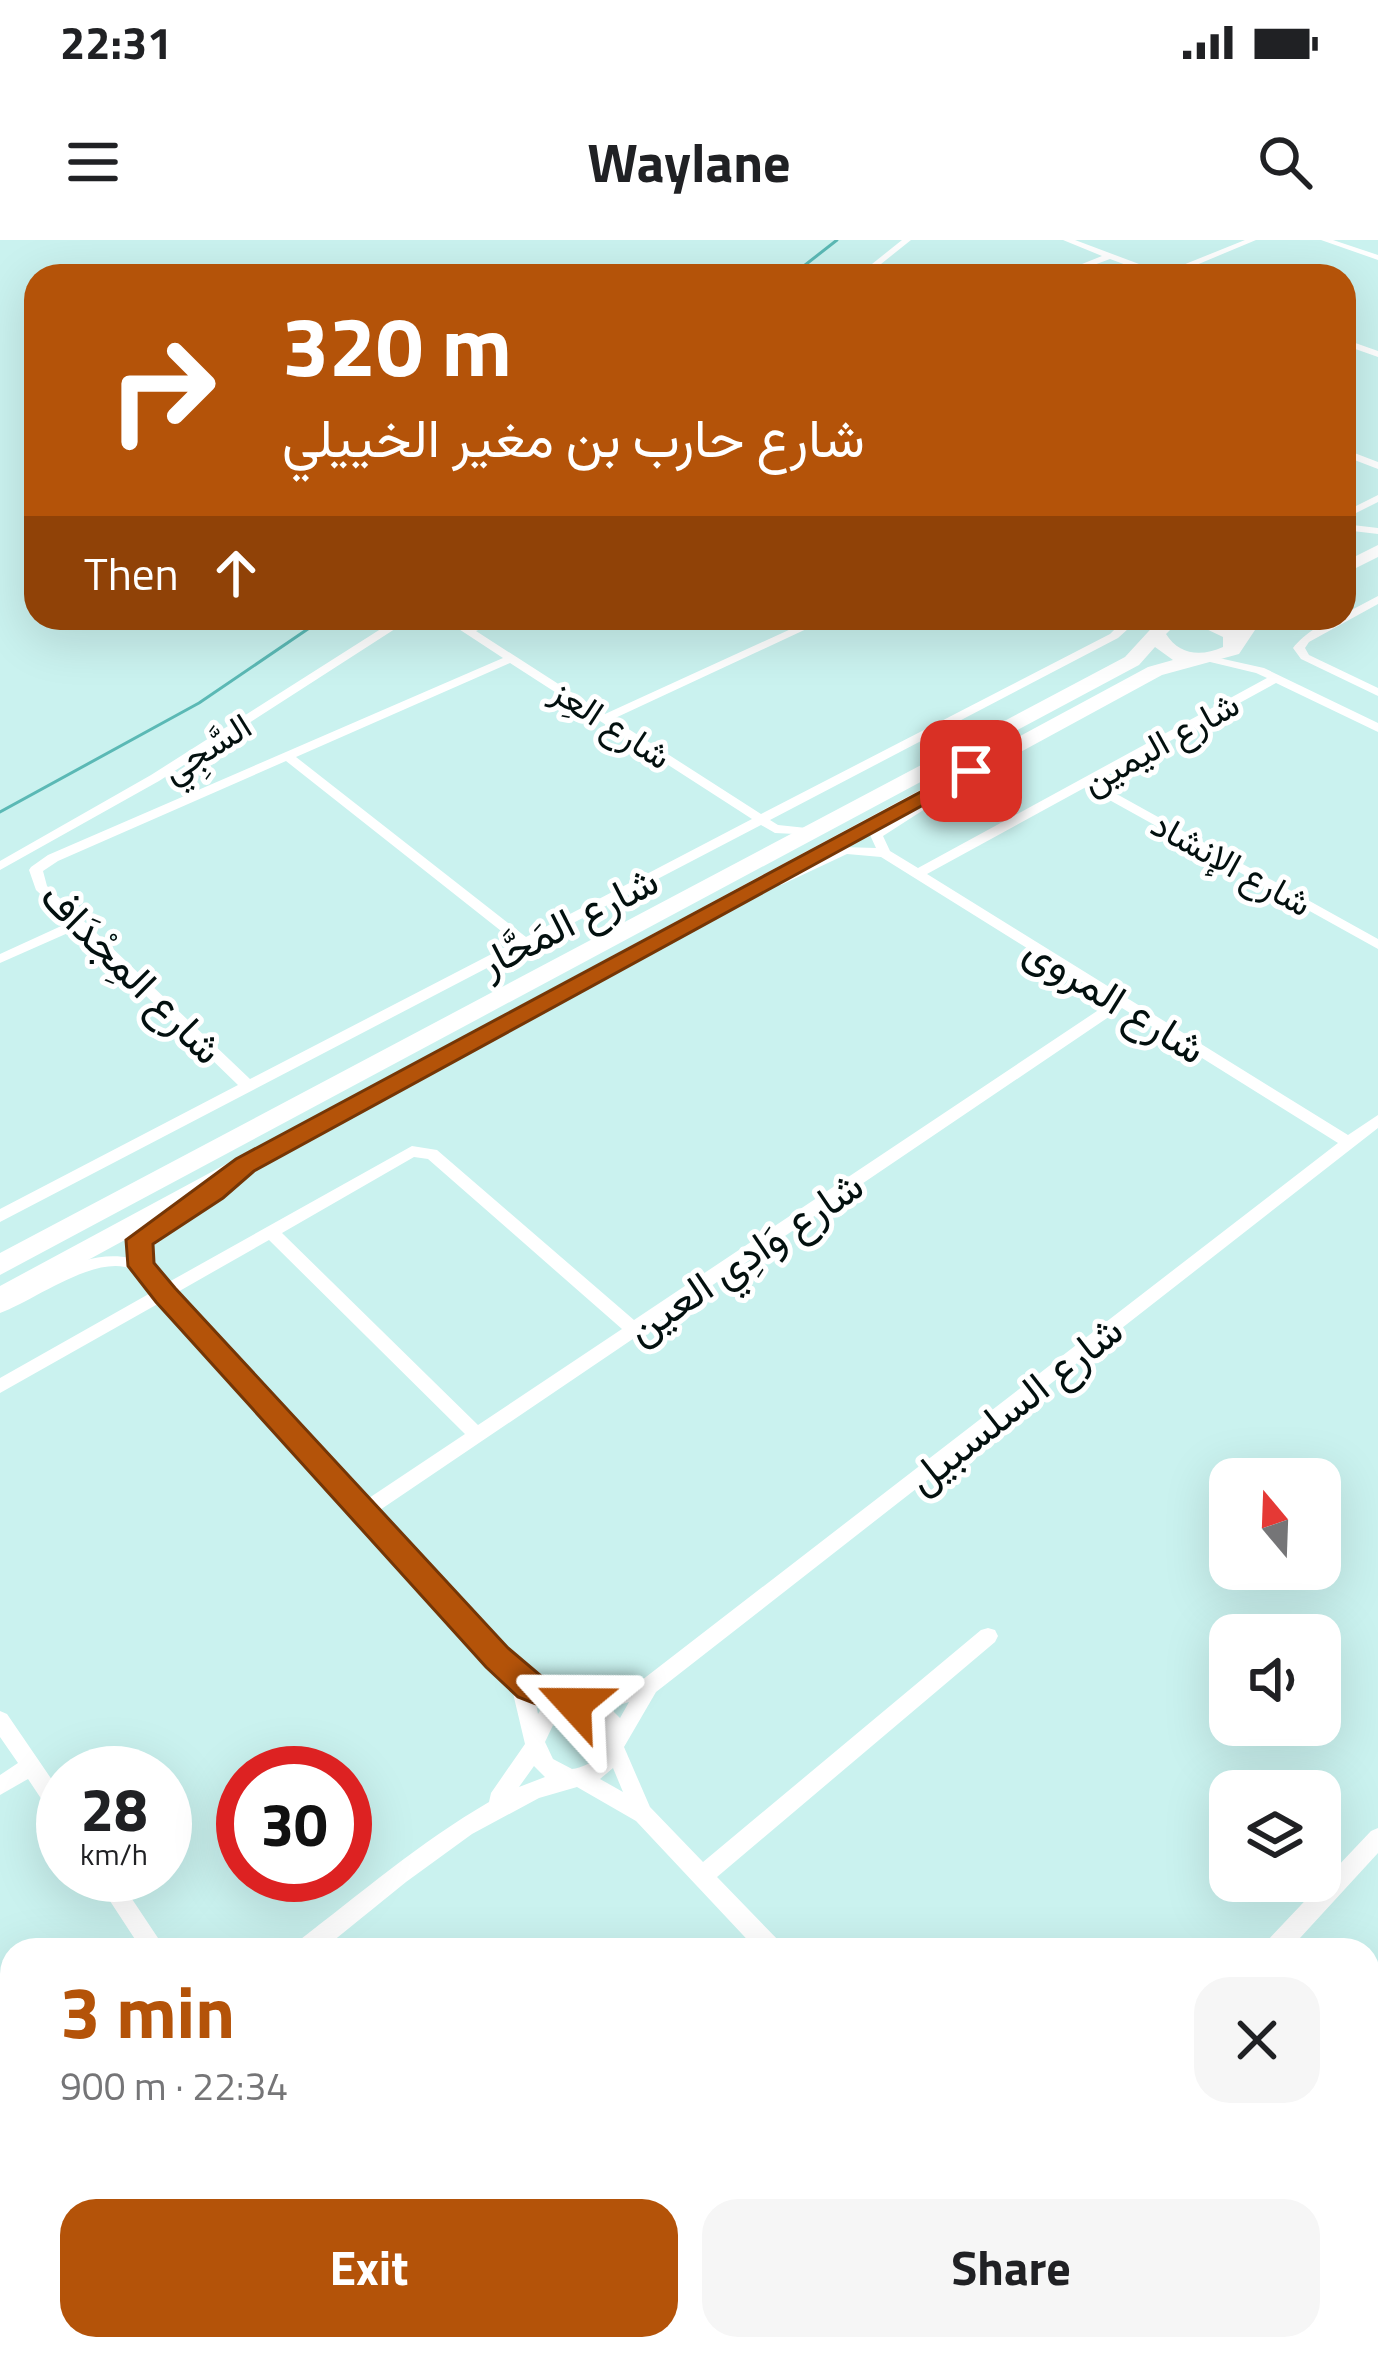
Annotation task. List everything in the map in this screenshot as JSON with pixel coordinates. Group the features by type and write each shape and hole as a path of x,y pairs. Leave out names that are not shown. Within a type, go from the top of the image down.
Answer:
{"main road":[{"path":"0,1265 776,839 812,832 1132,661 1152,630"},
{"path":"1154,630 1164,648 1203,659"},
{"path":"1222,630 1235,643"},
{"path":"0,1298 1154,671 1227,654 1240,630"}],"street":[{"path":"876,264 907,240"},
{"path":"1067,240 1132,264"},
{"path":"1193,264 1252,240"},
{"path":"1325,240 1378,258"},
{"path":"1088,264 1110,256"},
{"path":"1356,522 1378,498"},
{"name":"السَّجِي","path":"0,866 155,778 387,630"},
{"name":"شارع العِز","path":"470,630 760,820 776,839"},
{"path":"605,718 798,630"},
{"name":"شارع المَحَّار","path":"0,1216 1121,630"},
{"path":"1323,630 1299,648 1312,661 1378,692"},
{"path":"1235,643 1260,670"},
{"name":"شارع المِجْدَاف","path":"248,1086 37,883 36,870 46,861 513,658"},
{"path":"1203,659 1260,670 1378,728"},
{"name":"شارع اليمين","path":"917,874 1276,678"},
{"path":"1360,719 1378,709"},
{"path":"288,758 524,942"},
{"path":"155,778 184,802"},
{"name":"شارع الإنشاد","path":"1086,782 1378,945"},
{"path":"884,853 875,840 880,831 922,806 934,790"},
{"path":"752,887 798,874 845,850 884,853"},
{"name":"شارع المروى","path":"884,853 1349,1143"},
{"path":"0,959 80,923"},
{"name":"شارع وَادِي العين","path":"365,1510 1122,1001"},
{"name":"شارع السلسبيل","path":"577,1704 616,1699 649,1686 1378,1120"},
{"path":"0,1386 412,1151 432,1154 634,1330"},
{"path":"245,1165 214,1192 145,1233 136,1248 141,1266 517,1678 544,1694 592,1706 611,1721 616,1746 644,1814"},
{"path":"272,1233 477,1435"},
{"path":"0,1307 95,1261 118,1258 141,1266"},
{"path":"703,1876 988,1636"},
{"path":"517,1678 530,1707 536,1743 551,1771 644,1814 761,1938"},
{"name":"شارع السلسبيل","path":"616,1746 649,1686"},
{"path":"490,1810 536,1743 548,1715 577,1704"},
{"path":"0,1720 36,1774"},
{"path":"320,1938 490,1810 529,1790 602,1768 616,1746"},
{"path":"0,1786 31,1766"},
{"path":"1285,1938 1378,1838"},
{"path":"122,1902 147,1938"}],"waterway":[{"path":"806,264 837,240"},
{"path":"0,812 199,703 306,630"}],"route":[{"path":"574,1704 529,1687 497,1658 165,1295 141,1266 136,1248 139,1240 214,1192 245,1165 971,771"}]}
